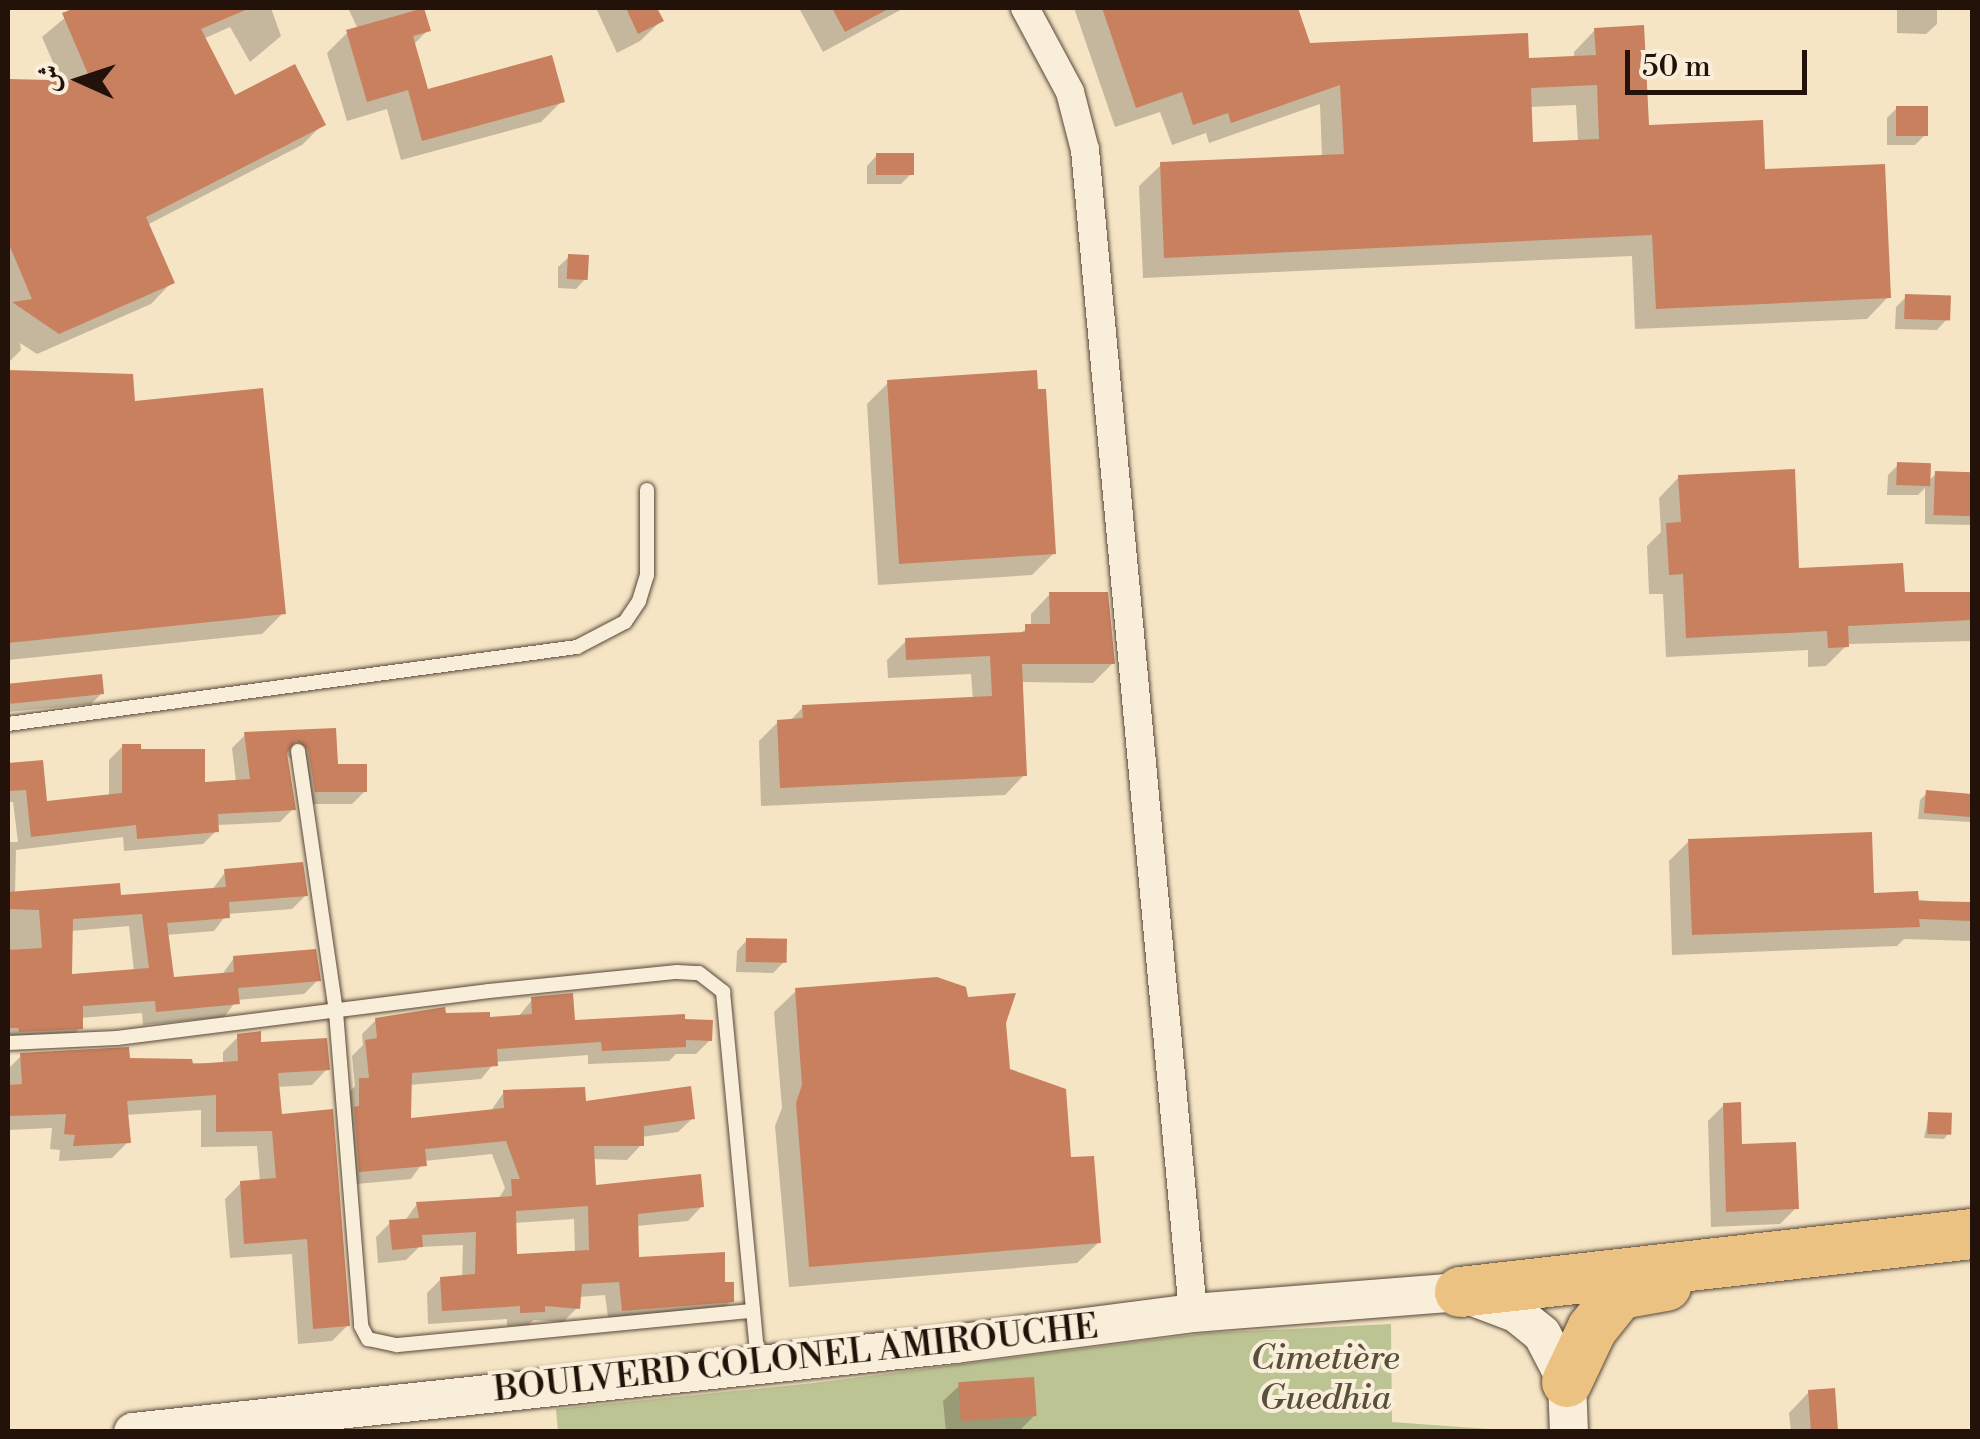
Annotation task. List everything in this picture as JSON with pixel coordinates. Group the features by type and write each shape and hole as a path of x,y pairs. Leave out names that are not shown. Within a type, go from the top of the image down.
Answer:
{"highway":[{"path":"1460,1292 1972,1234"},
{"path":"1567,1382 1592,1329 1620,1294 1680,1284 1972,1256"}],"main road":[{"name":"BOULVERD COLONEL AMIROUCHE","path":"134,1432 1193,1314 1460,1292"},
{"path":"1460,1292 1516,1313 1542,1334 1567,1382 1569,1432"}],"street":[{"path":"1025,8 1070,92 1085,150 1193,1314"}],"lane":[{"path":"8,724 577,647 625,622 639,602 647,575 647,490"},
{"path":"298,751 336,1012 361,1326 368,1339 397,1345 752,1311"},
{"path":"8,1043 118,1038 677,972 699,973 723,992 758,1365"}],"green space":[{"name":"Cimetière Guedhia","path":"1391,1324 1392,1422 1528,1432 558,1432 556,1409 814,1383 1206,1333"}],"building":[{"path":"75,8 250,8 201,29 235,95 295,64 326,125 146,217 175,283 59,334 12,302 32,299 8,242 8,79 91,81 62,13"},
{"path":"424,8 431,31 413,36 428,89 552,55 565,102 422,141 408,90 367,102 346,30"},
{"path":"626,8 657,8 664,21 638,34"},
{"path":"832,8 890,8 845,32"},
{"path":"1102,8 1298,8 1310,43 1528,33 1529,58 1596,55 1594,28 1644,25 1649,125 1763,120 1765,169 1885,164 1891,298 1656,309 1652,235 1164,258 1160,162 1344,154 1340,85 1231,123 1228,113 1193,125 1182,92 1136,108","holes":["1597,85 1599,139 1533,142 1531,88"]},
{"path":"1896,106 1928,106 1928,136 1896,136"},
{"path":"876,153 914,153 914,175 876,175"},
{"path":"568,254 589,255 588,280 567,279"},
{"path":"1905,294 1951,296 1950,321 1904,319"},
{"path":"8,370 133,374 135,401 263,388 286,614 8,643"},
{"path":"1037,370 1038,389 1046,389 1056,554 899,564 887,380"},
{"path":"1897,462 1931,463 1930,486 1896,485"},
{"path":"1795,469 1799,568 1903,563 1905,592 1972,592 1972,620 1848,626 1849,647 1828,648 1827,631 1686,638 1683,574 1669,575 1666,523 1681,522 1678,475"},
{"path":"1935,471 1972,472 1970,516 1933,515"},
{"path":"1049,592 1108,592 1115,664 1022,664 1027,776 780,788 777,720 803,718 802,705 992,696 990,656 906,660 905,638 1025,632 1025,624 1050,624"},
{"path":"102,674 104,694 11,704 9,684"},
{"path":"336,728 338,764 367,764 367,792 315,792 308,749 296,741 287,753 296,810 218,814 219,832 137,839 136,825 31,837 26,790 8,791 8,763 43,760 47,801 122,793 122,744 141,744 141,749 205,749 205,782 250,779 244,732"},
{"path":"1926,790 1972,794 1970,817 1924,813"},
{"path":"1872,832 1874,893 1918,891 1919,901 1972,902 1972,921 1919,919 1920,927 1692,935 1688,839"},
{"path":"303,862 308,896 229,902 230,918 167,923 174,977 234,972 233,956 316,949 321,981 238,988 240,1004 156,1012 155,1001 83,1006 83,1029 19,1032 18,1028 8,1028 8,950 42,948 39,910 8,909 8,892 120,883 121,895 226,887 224,869","holes":["142,914 149,968 72,974 73,919"]},
{"path":"746,938 787,939 787,963 746,962"},
{"path":"937,977 966,987 968,997 1016,993 1006,1023 1010,1069 1066,1089 1071,1157 1094,1156 1101,1243 809,1267 796,1103 802,1085 795,988"},
{"path":"573,993 575,1020 685,1014 685,1019 713,1020 712,1041 686,1040 686,1047 602,1051 601,1042 497,1049 498,1066 412,1073 411,1118 504,1108 503,1090 585,1087 586,1101 691,1086 695,1119 644,1126 644,1146 594,1146 596,1185 701,1174 704,1207 638,1214 639,1257 725,1252 725,1282 734,1282 734,1302 622,1311 619,1282 582,1284 580,1309 545,1306 545,1312 520,1313 520,1306 442,1311 440,1277 475,1274 476,1232 422,1235 423,1247 392,1250 389,1220 419,1218 416,1202 512,1196 511,1179 520,1179 506,1141 425,1149 427,1166 359,1172 354,1107 359,1106 359,1078 369,1078 365,1040 377,1038 375,1018 445,1007 446,1013 490,1012 490,1017 532,1014 531,997","holes":["588,1206 589,1250 517,1254 516,1211"]},
{"path":"261,1031 261,1042 327,1038 330,1070 278,1073 282,1114 333,1109 350,1326 313,1329 307,1239 244,1244 240,1181 276,1178 272,1131 216,1132 216,1095 127,1101 131,1143 73,1146 75,1135 64,1134 66,1114 8,1116 8,1085 22,1084 20,1053 129,1047 130,1058 192,1059 193,1064 238,1061 237,1034"},
{"path":"1741,1102 1742,1144 1796,1142 1799,1209 1726,1212 1723,1103"},
{"path":"1928,1112 1952,1113 1951,1135 1927,1134"},
{"path":"1034,1377 1037,1416 961,1421 958,1382"},
{"path":"1835,1388 1838,1432 1811,1432 1808,1390"}]}
